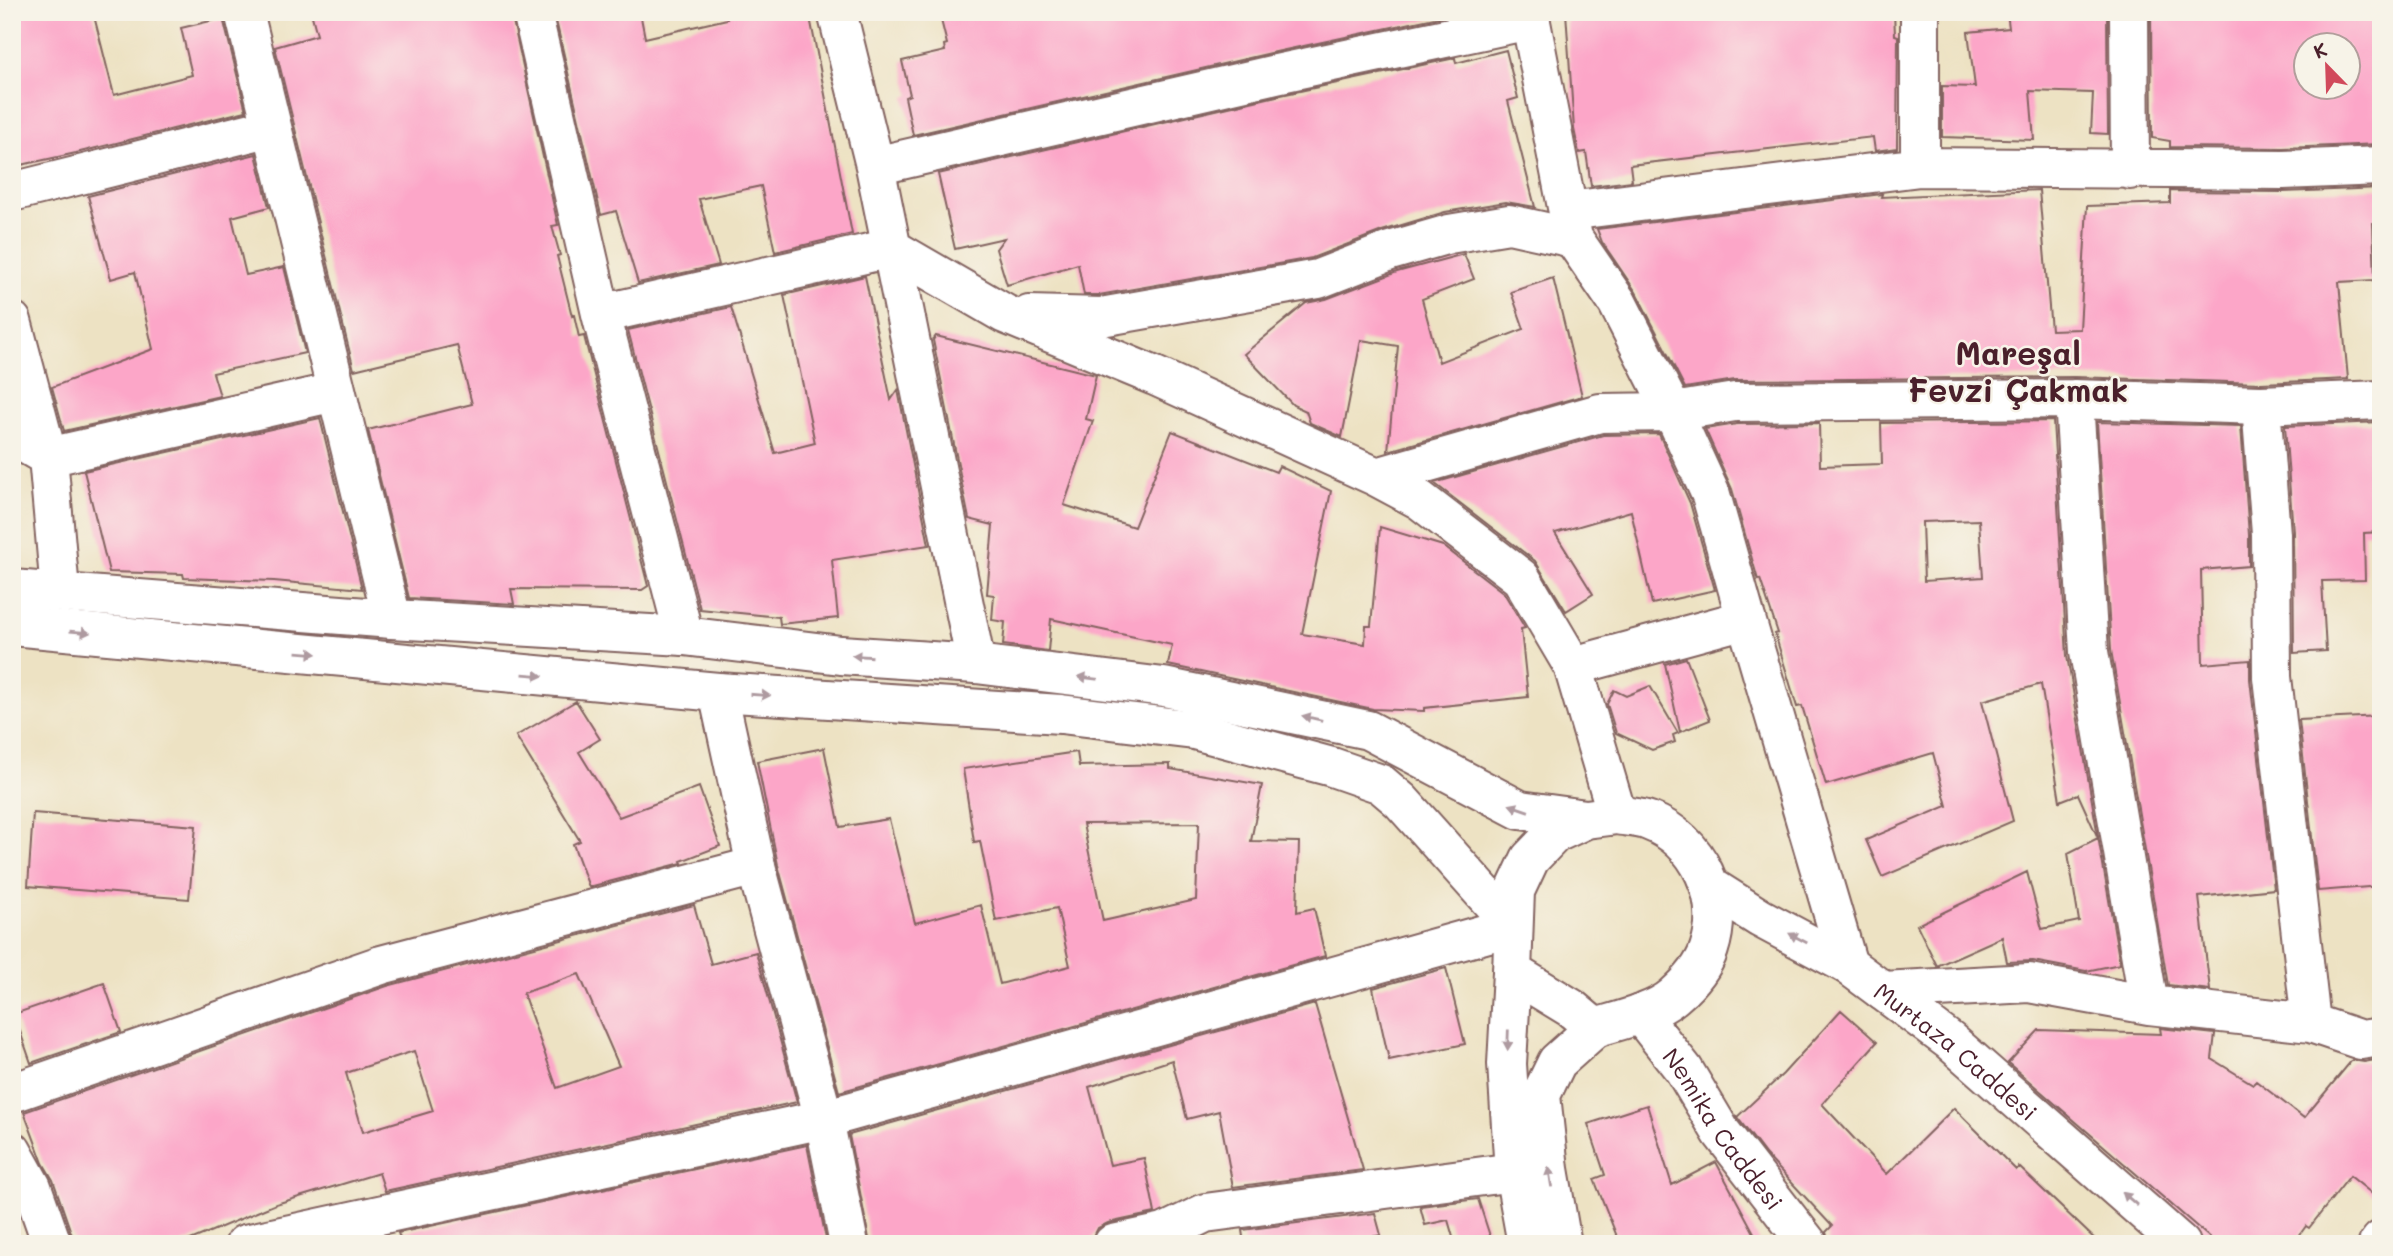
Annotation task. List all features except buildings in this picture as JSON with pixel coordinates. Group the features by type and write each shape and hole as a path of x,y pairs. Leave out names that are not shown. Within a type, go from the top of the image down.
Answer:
{"street":[{"path":"244,12 391,619"},
{"path":"531,12 600,314 684,636"},
{"path":"837,12 876,166 976,664"},
{"path":"1920,12 1920,167"},
{"path":"2129,12 2130,170"},
{"path":"876,166 1530,16 1571,225 1617,302 1674,412 1712,495 1746,620 1849,965"},
{"path":"12,192 272,127"},
{"path":"1004,314 1101,317 1318,279 1390,251 1449,234 1509,224 1571,225 1920,167 2283,170 2381,166"},
{"path":"600,314 891,248 1004,314 1155,376 1377,477 1420,500 1521,578 1573,666 1601,817"},
{"path":"12,321 48,457 60,591"},
{"path":"12,436 48,457 335,392"},
{"path":"1377,477 1600,413 1674,412 1735,402 2074,399 2261,405 2381,400"},
{"path":"2074,399 2090,652 2149,1005"},
{"path":"2261,405 2271,534 2272,677 2311,1023"},
{"path":"12,589 391,619 684,636 841,655 976,664 1164,687 1368,730 1520,810 1648,821 1675,836 1698,859 1711,887 1715,918 1709,949 1694,977 1672,999 1640,1014 1595,1028 1557,1062 1541,1095 1549,1169 1562,1244"},
{"path":"1573,666 1746,620"},
{"path":"12,626 718,692 1061,714 1194,730 1332,767 1381,784 1401,801 1513,926"},
{"path":"718,692 756,866 824,1119 849,1244"},
{"path":"1527,1244 1514,1172 1507,1064 1515,891 1530,859 1554,834 1601,817"},
{"path":"12,1093 381,965 756,866"},
{"name":"Murtaza Caddesi","path":"1711,887 1760,918 1849,965 1883,990 1950,1041 2181,1244"},
{"path":"245,1244 824,1119 1513,926"},
{"path":"1512,972 1571,1008 1595,1028"},
{"path":"1883,990 2029,983 2149,1005 2311,1023 2361,1040 2381,1037"},
{"name":"Nemika Caddesi","path":"1640,1014 1684,1070 1721,1132 1808,1244"},
{"path":"12,1151 32,1187 52,1244"},
{"path":"1113,1244 1514,1172"}],"district":[{"name":"Mareşal Fevzi Çakmak","path":"2018,370"}]}
